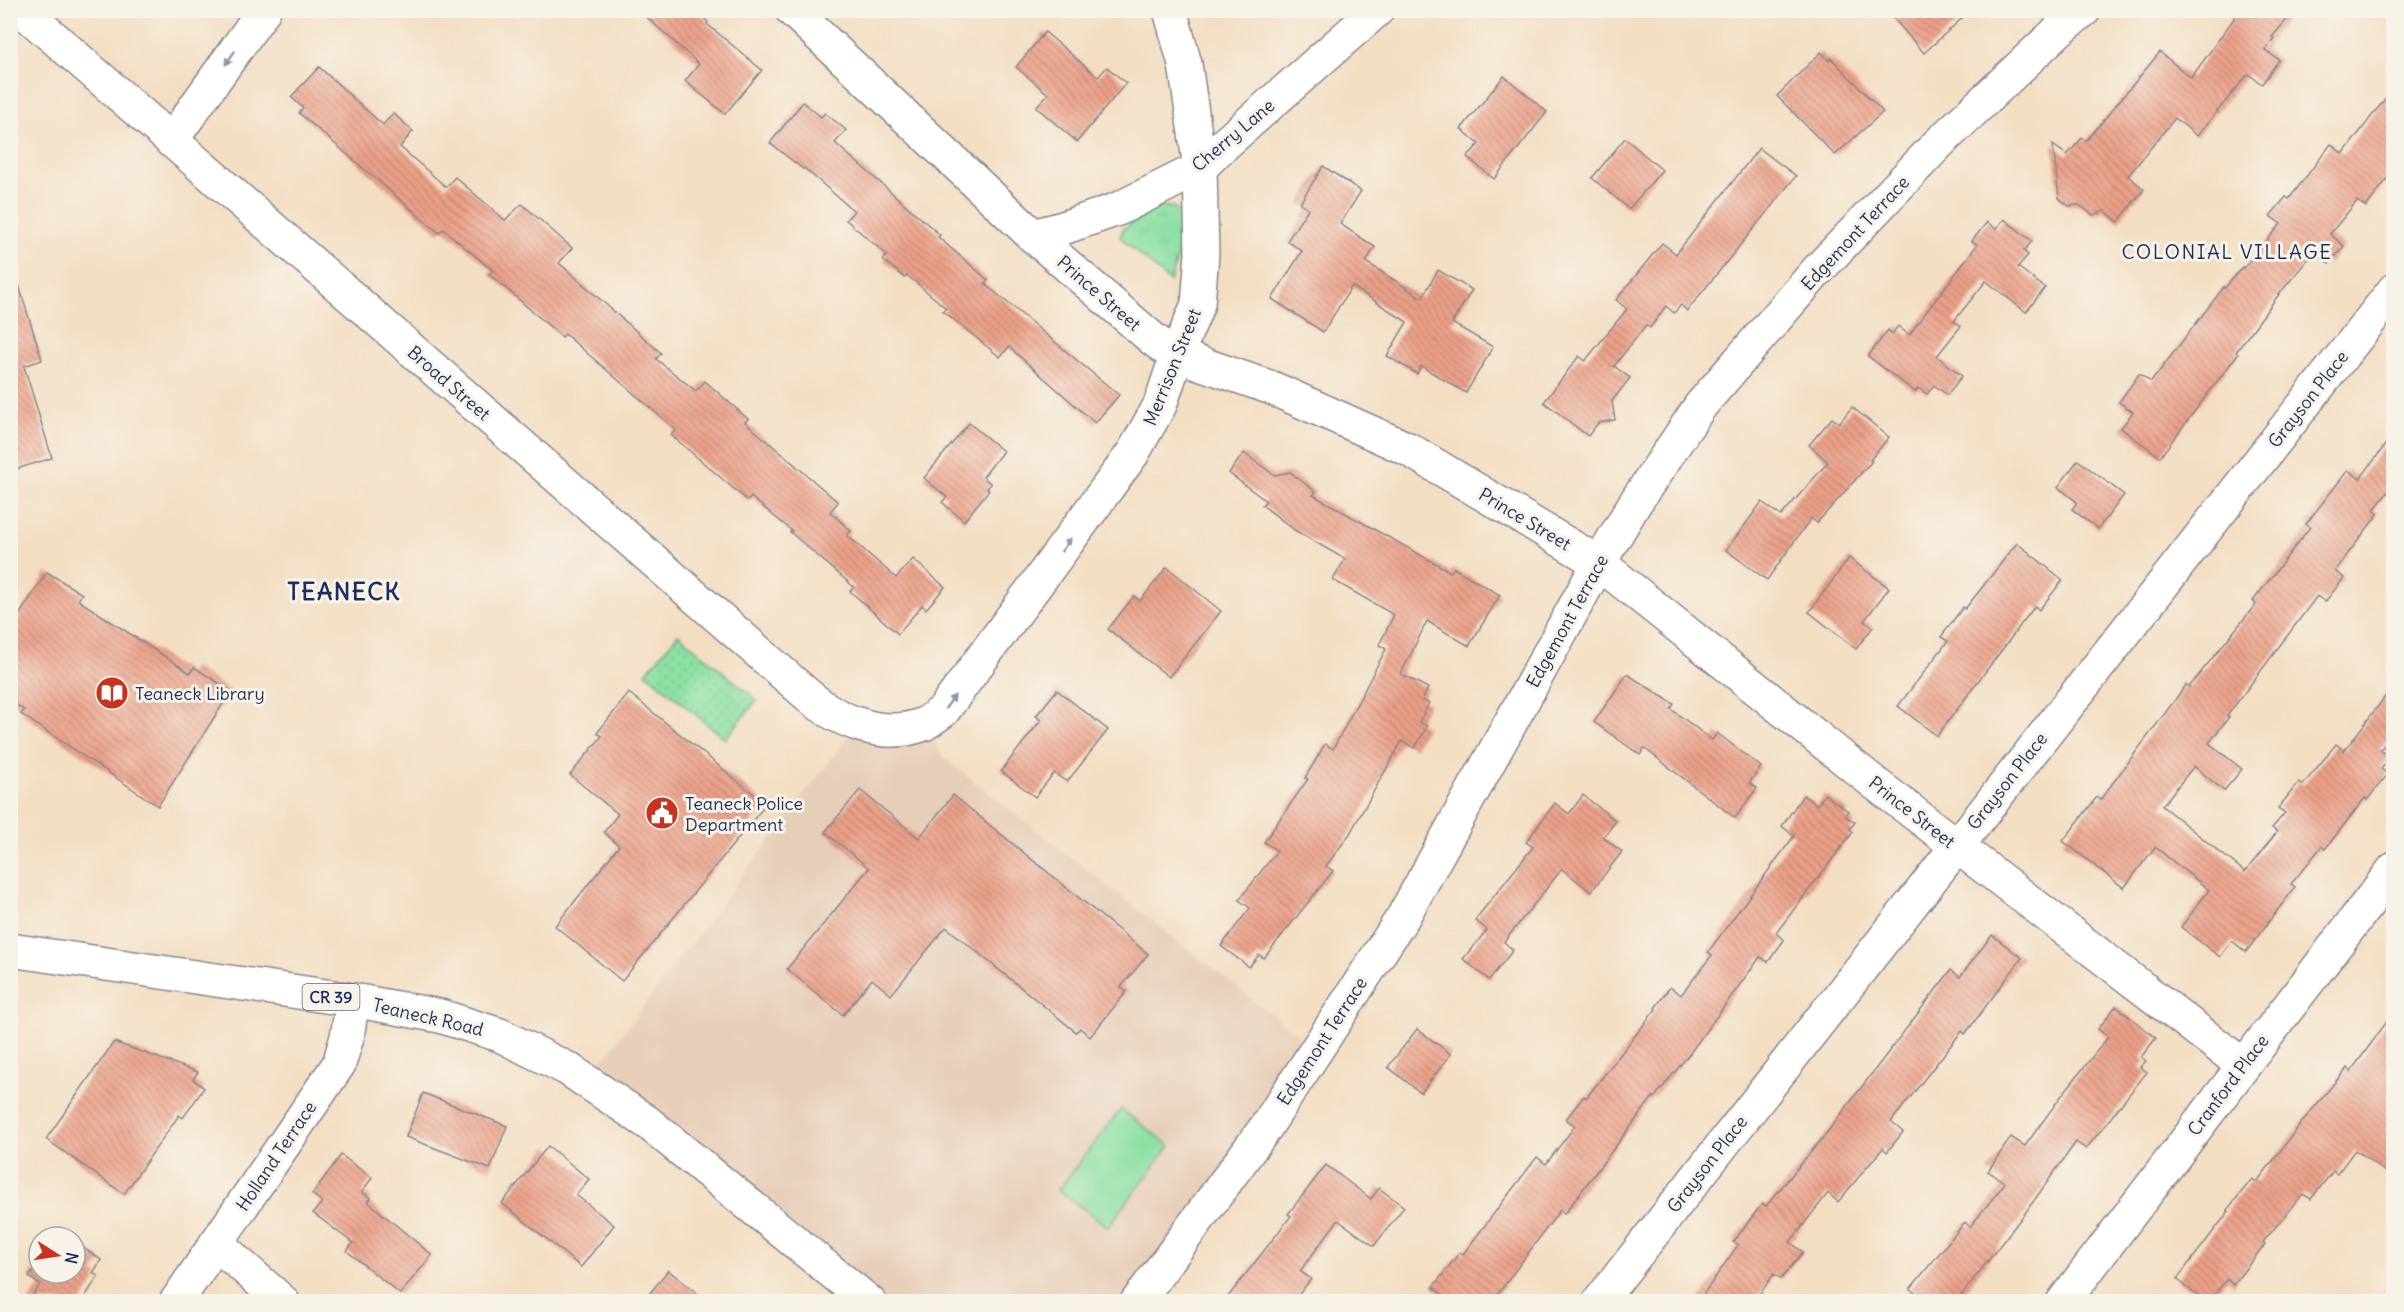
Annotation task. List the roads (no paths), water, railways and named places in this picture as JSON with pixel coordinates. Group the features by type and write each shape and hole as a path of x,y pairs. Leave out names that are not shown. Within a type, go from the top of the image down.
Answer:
{"street":[{"name":"Broad Street","path":"22,10 810,697 830,713 858,725 895,729"},
{"path":"171,141 264,10"},
{"name":"Prince Street","path":"792,10 1033,236 1154,340 1177,355 1272,388 1407,449 1599,562 1872,781 2244,1065"},
{"name":"Merrison Street","path":"895,729 924,724 943,711 1133,453 1160,405 1198,304 1202,254 1200,168 1185,64 1170,10"},
{"name":"Cherry Lane","path":"1033,236 1118,209 1200,168 1377,10"},
{"name":"Edgemont Terrace","path":"1137,1302 1266,1126 1403,917 1599,562 1635,503 1701,405 1816,272 1938,144 2059,30 2084,10"},
{"name":"Grayson Place","path":"1599,1302 2394,290"},
{"name":"Cranford Place","path":"2063,1302 2394,869"},
{"name":"Teaneck Road","path":"10,950 353,1000 440,1016 478,1026 523,1045 568,1070 647,1122 869,1302"},
{"name":"Holland Terrace","path":"176,1302 339,1064 347,1037 353,1000"},
{"path":"216,1243 283,1302"}],"place":[{"name":"Teaneck Library","path":"112,693"},
{"name":"Teaneck Police Department","path":"662,813"}],"district":[{"name":"COLONIAL VILLAGE","path":"2227,251"},
{"name":"TEANECK","path":"344,591"}]}
